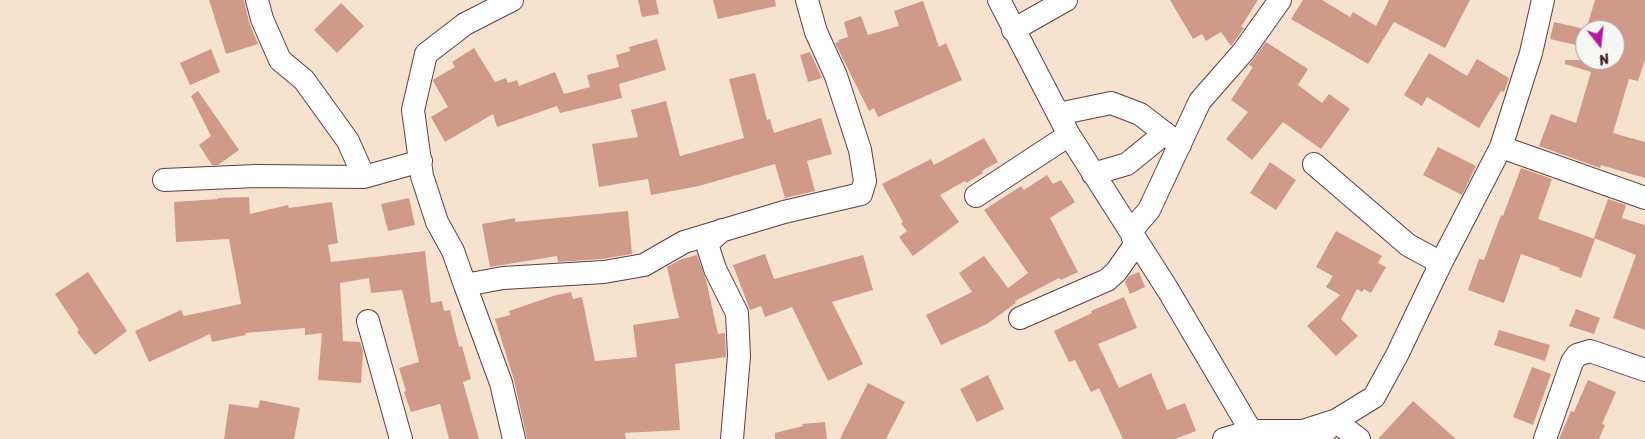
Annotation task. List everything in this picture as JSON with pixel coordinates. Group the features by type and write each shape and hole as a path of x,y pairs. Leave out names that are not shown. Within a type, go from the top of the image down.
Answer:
{"street":[{"path":"257,0 262,19 280,60 304,80 348,141 364,177"},
{"path":"512,0 465,24 426,54 413,110 422,176 436,222 453,251 501,383 514,439"},
{"path":"465,285 503,278 604,272 644,265 684,242 802,208 861,194 865,181 860,150 836,76 816,32 807,0"},
{"path":"999,0 1069,135 1168,290 1251,431"},
{"path":"1013,30 1066,0"},
{"path":"1131,231 1150,210 1173,139 1200,101 1243,52 1280,0"},
{"path":"1224,439 1251,431 1302,431 1335,421 1374,397 1397,356 1441,263 1501,147 1531,53 1543,0"},
{"path":"1058,114 1111,102 1140,114 1173,139"},
{"path":"976,196 1069,135"},
{"path":"1093,174 1127,164 1173,139"},
{"path":"1501,147 1645,198"},
{"path":"164,180 256,176 364,177 420,161"},
{"path":"1314,164 1408,245 1441,263"},
{"path":"722,230 707,244 715,269 737,312 739,356 732,439"},
{"path":"1020,318 1107,280 1116,272 1135,245 1131,231"},
{"path":"368,321 401,439"},
{"path":"1544,439 1572,362 1577,355 1590,351 1645,370"},
{"path":"1318,439 1335,421"},
{"path":"1335,421 1359,439"}],"building":[{"path":"209,0 244,0 249,22 258,44 226,54"},
{"path":"638,0 656,0 659,14 642,17"},
{"path":"713,0 775,0 776,6 718,19"},
{"path":"1170,0 1258,0 1241,27 1244,28 1231,46 1221,32 1206,41 1202,34 1193,39"},
{"path":"1303,0 1322,0 1350,17 1353,12 1376,26 1389,0 1470,0 1445,48 1394,22 1368,64 1291,19"},
{"path":"1595,0 1645,0 1645,60 1638,81 1629,79 1613,133 1645,142 1645,178 1601,165 1600,168 1539,146 1551,114 1576,123 1591,72 1584,70 1625,70 1625,20 1589,20"},
{"path":"923,1 939,47 946,43 962,80 878,117 874,108 869,111 835,43 848,37 844,22 861,16 868,35 899,26 894,11"},
{"path":"341,3 364,26 337,53 314,30"},
{"path":"1554,22 1575,27 1575,45 1550,39"},
{"path":"657,39 666,70 619,84 622,98 560,113 557,106 497,127 493,114 445,142 431,117 448,107 433,81 434,79 455,67 452,62 474,48 495,82 506,78 508,83 517,80 519,86 555,72 564,94 590,87 587,75 619,67 616,55 630,51 629,47"},
{"path":"1266,42 1308,69 1298,85 1322,103 1329,94 1350,109 1321,149 1283,122 1252,160 1226,139 1248,112 1231,100 1253,67 1249,65"},
{"path":"211,49 220,72 190,85 180,63"},
{"path":"810,52 822,78 808,82 800,55"},
{"path":"1429,53 1467,76 1477,59 1509,78 1504,92 1501,91 1479,128 1427,97 1422,106 1404,95"},
{"path":"1565,60 1575,60 1575,67 1565,64"},
{"path":"755,73 767,120 770,119 774,133 821,118 832,154 807,161 815,191 785,198 775,164 699,186 651,195 648,179 599,187 592,144 638,137 631,110 666,101 680,156 744,138 729,79"},
{"path":"198,91 239,150 218,165 212,165 199,145 211,136 191,96"},
{"path":"984,138 998,162 966,183 965,181 940,195 959,222 913,256 899,237 907,231 901,223 903,222 882,184 931,159 934,165"},
{"path":"1438,147 1476,166 1462,195 1423,175"},
{"path":"1270,162 1296,180 1276,210 1250,193"},
{"path":"1521,168 1552,179 1538,219 1595,239 1581,278 1521,254 1504,303 1468,290 1479,259 1484,260"},
{"path":"1047,175 1053,184 1061,180 1075,202 1050,218 1078,272 1061,280 1059,278 1015,301 1016,303 987,324 941,345 926,315 972,292 959,273 984,256 1008,288 1028,273 984,210 1021,186 1024,190"},
{"path":"249,197 250,214 288,205 289,208 332,202 338,243 328,245 331,262 425,251 431,303 442,301 444,311 450,310 459,347 462,346 471,379 463,382 479,439 449,439 440,404 411,412 399,368 419,362 402,290 371,293 369,278 340,283 343,341 360,342 363,351 361,383 318,380 322,333 305,335 305,328 245,333 246,335 212,342 210,334 149,362 135,331 181,310 184,316 241,304 229,239 176,242 174,202"},
{"path":"409,198 415,225 388,231 381,204"},
{"path":"1608,199 1626,205 1622,218 1645,225 1645,330 1613,318 1636,255 1594,238"},
{"path":"628,211 632,254 602,259 558,262 557,256 490,267 482,224 515,218 515,222"},
{"path":"1336,231 1382,256 1378,263 1386,267 1371,293 1364,289 1362,292 1357,289 1341,319 1358,336 1336,356 1307,326 1340,295 1326,287 1333,276 1316,267"},
{"path":"765,254 774,279 863,255 873,290 832,302 863,364 828,381 792,307 765,317 761,306 750,310 733,265"},
{"path":"697,255 706,280 718,334 725,333 726,357 675,364 680,430 625,433 626,439 527,439 514,380 495,319 510,315 509,311 571,292 573,299 582,297 595,361 637,357 633,325 679,318 667,267 682,259"},
{"path":"88,272 127,331 95,355 77,332 79,330 55,294"},
{"path":"1139,272 1145,287 1130,294 1125,282 1129,276"},
{"path":"1124,297 1137,328 1098,344 1119,388 1151,373 1167,410 1185,403 1196,431 1175,439 1123,439 1099,388 1091,392 1075,360 1069,362 1054,331 1092,313 1091,311"},
{"path":"1576,309 1600,318 1594,334 1569,326"},
{"path":"1499,330 1550,345 1545,361 1494,345"},
{"path":"1532,367 1551,374 1533,425 1513,417"},
{"path":"988,375 1004,409 977,422 960,389"},
{"path":"1588,380 1616,392 1602,424 1605,425 1599,439 1559,439 1571,411 1574,412"},
{"path":"868,383 905,402 886,439 840,439"},
{"path":"260,400 300,408 294,439 224,439 229,404 258,408"},
{"path":"1413,401 1456,439 1378,439"},
{"path":"825,422 827,439 775,439 775,433 803,426 802,424"}]}
